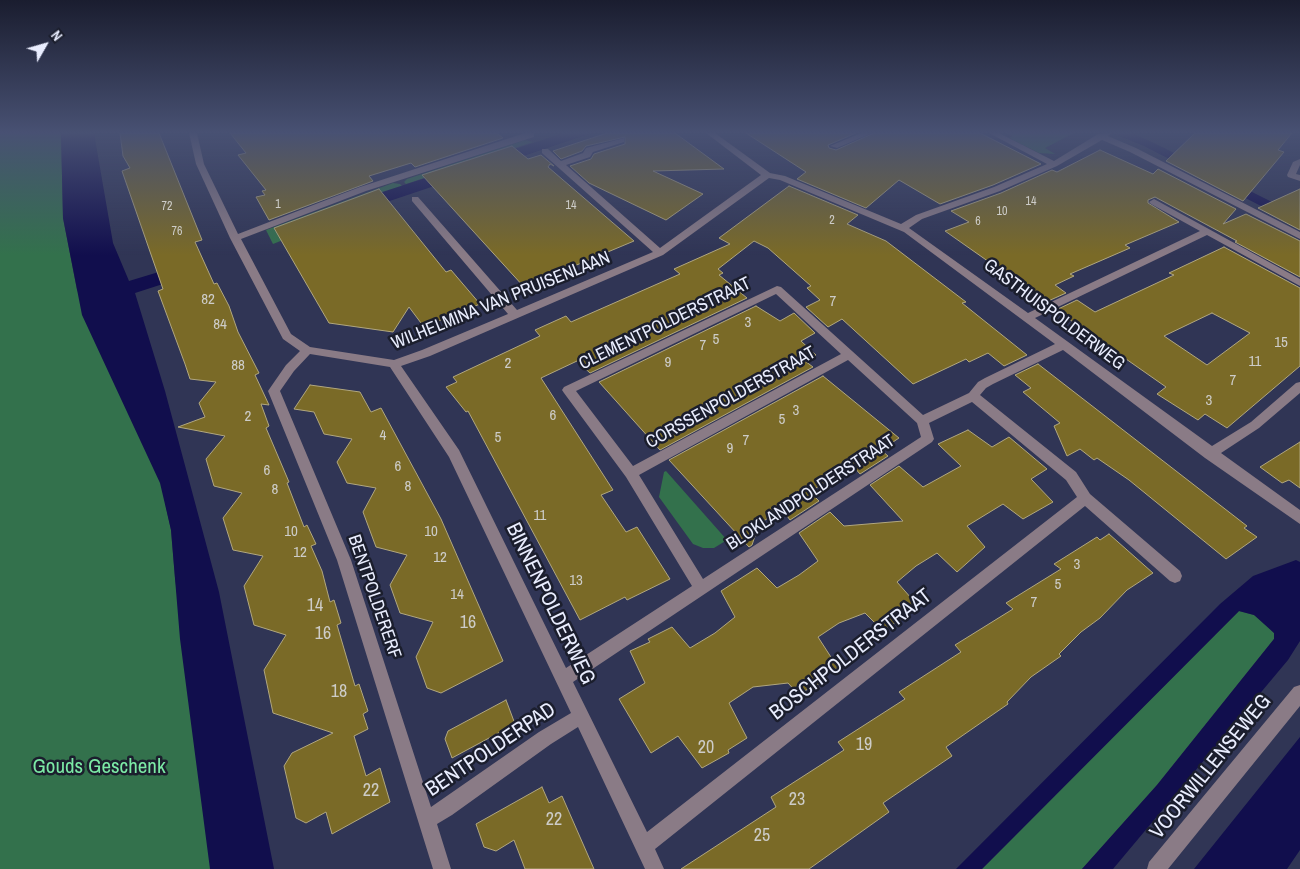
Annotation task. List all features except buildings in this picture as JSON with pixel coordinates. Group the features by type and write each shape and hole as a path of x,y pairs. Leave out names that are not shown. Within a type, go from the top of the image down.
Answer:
{"street":[{"name":"WILHELMINA VAN PRUISENLAAN","path":"205,174 235,238 287,336 307,350 394,364 660,253 768,175"},
{"path":"235,238 412,174"},
{"path":"571,174 660,253"},
{"path":"902,228 914,219 997,189 1032,174"},
{"path":"1179,174 1300,236"},
{"name":"GASTHUISPOLDERWEG","path":"768,175 782,178 902,228 1300,518"},
{"path":"415,199 514,314"},
{"path":"1154,202 1300,283"},
{"path":"1027,318 1207,231"},
{"name":"CLEMENTPOLDERSTRAAT","path":"631,472 568,390 777,289 848,354"},
{"path":"848,354 922,421 973,396 982,385 989,381 1063,345"},
{"name":"BENTPOLDERERF","path":"307,350 290,368 274,391 344,560 442,869"},
{"name":"CORSSENPOLDERSTRAAT","path":"631,472 848,354"},
{"name":"BINNENPOLDERWEG","path":"394,364 454,454 655,869"},
{"path":"1210,454 1256,425 1300,386"},
{"path":"973,396 1071,476 1085,498 1175,576"},
{"name":"BLOKLANDPOLDERSTRAAT","path":"563,679 700,587 928,439 922,421"},
{"path":"631,472 700,587"},
{"name":"BOSCHPOLDERSTRAAT","path":"644,846 1085,498"},
{"name":"VOORWILLENSEWEG","path":"1156,869 1300,693"},
{"name":"BENTPOLDERPAD","path":"426,820 446,809 545,738 581,716"}],"green space":[{"name":"Gouds Geschenk","path":"0,174 62,174 63,218 77,290 155,420 166,507 171,530 175,578 213,869 0,869"},
{"path":"423,174 438,174 406,184 404,182 407,179"},
{"path":"393,183 402,186 273,244 266,230"},
{"path":"666,471 727,540 714,548 703,548 693,544 659,497 664,472"},
{"path":"1239,611 1254,615 1264,622 1274,633 1274,639 1157,785 1082,869 982,869"}],"shaded area":[{"path":"62,174 101,174 113,243 129,281 195,261 200,272 135,293 165,391 219,592 274,869 210,869 180,639 171,530 160,483 82,315 63,218"},
{"path":"439,174 471,174 351,214 370,196"},
{"path":"1198,174 1215,174 1300,216 1300,226"},
{"path":"1296,560 1300,562 1300,641 1288,660 1113,869 1082,869 1157,785 1274,639 1274,633 1254,615 1239,611 982,869 956,869 1220,604 1253,576"},
{"path":"1300,737 1300,850 1287,869 1194,869"}]}
